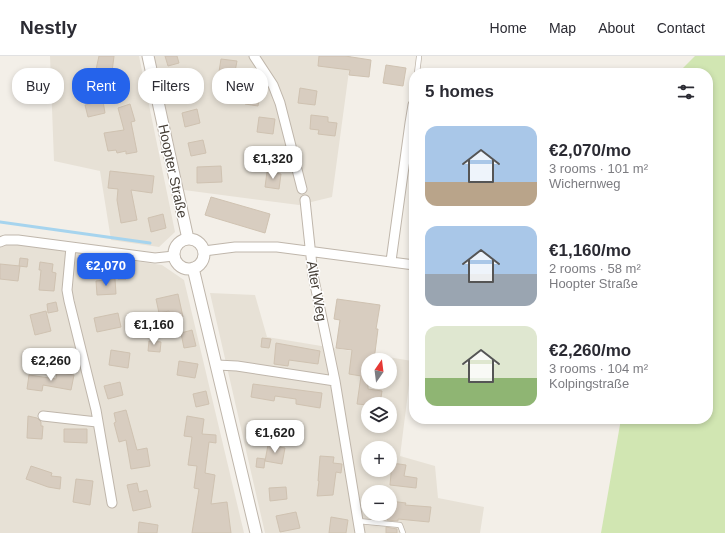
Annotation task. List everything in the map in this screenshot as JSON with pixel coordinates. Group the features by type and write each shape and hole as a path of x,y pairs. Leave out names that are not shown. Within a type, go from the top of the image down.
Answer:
{"street":[{"name":"Hoopter Straße","path":"148,56 188,239"},
{"path":"254,56 273,85 280,103 302,189"},
{"path":"391,262 409,137"},
{"name":"Alter Weg","path":"305,200 313,275 335,381 360,533"},
{"path":"188,239 198,242 204,251 202,262 193,268 183,268 176,261 174,256 176,246 183,240 188,239"},
{"path":"2,241 18,240 155,258 174,256"},
{"path":"71,247 67,290 96,410 112,503"},
{"path":"204,251 270,247 310,250 409,264"},
{"path":"193,268 256,533"},
{"path":"217,365 237,366 335,381"},
{"path":"43,416 97,422"}],"lane":[{"path":"418,68 419,57"},
{"path":"358,522 400,525 403,533"}],"shaded area":[{"path":"50,56 139,56 141,68 138,68 138,104 149,104 175,232 159,247 111,240 100,171 54,161 52,104 64,104 64,68 50,68"},
{"path":"154,56 351,56 332,197 299,205 184,190 165,104 204,104 204,68 157,68"},
{"path":"0,242 162,265 184,280 244,533 0,533"},
{"path":"210,293 255,295 267,337 364,353 361,353 361,389 397,389 397,359 409,361 409,385 400,456 435,466 438,498 484,507 480,533 265,533"}],"green space":[{"path":"695,56 725,56 725,533 601,533 620,424 713,424 713,68 683,68"}],"building":[{"path":"99,56 114,56 112,68 96,68"},
{"path":"165,56 177,56 179,63 168,66"},
{"path":"319,56 345,56 371,60 369,77 349,75 350,70 318,66"},
{"path":"221,59 237,61 236,68 220,68"},
{"path":"386,65 406,68 403,86 383,83"},
{"path":"300,88 317,91 315,105 298,103"},
{"path":"104,104 105,113 88,117 85,105"},
{"path":"130,104 135,121 131,122 137,152 126,154 126,151 117,153 116,150 108,151 104,133 124,130 118,108"},
{"path":"245,104 258,104 258,106"},
{"path":"197,109 200,123 185,127 182,113"},
{"path":"311,115 328,117 328,122 337,123 335,136 318,134 319,130 310,129"},
{"path":"259,117 275,119 273,134 257,132"},
{"path":"203,140 206,153 191,156 188,143"},
{"path":"255,148 276,151 274,166 253,163"},
{"path":"221,166 222,182 197,183 197,167"},
{"path":"110,171 154,176 152,193 131,190 137,220 121,223 117,200 118,189 108,188"},
{"path":"267,172 281,174 279,189 265,187"},
{"path":"211,197 270,214 265,233 205,215"},
{"path":"163,214 166,228 151,232 148,218"},
{"path":"20,258 28,259 27,267 19,266"},
{"path":"40,262 53,264 52,272 56,273 54,291 39,290 41,270 39,270"},
{"path":"0,264 20,266 18,281 0,279"},
{"path":"118,271 125,271 126,279 118,279"},
{"path":"115,279 116,294 97,295 96,281"},
{"path":"178,294 183,317 170,320 169,311 159,313 156,299"},
{"path":"337,299 380,305 376,329 378,329 375,353 361,353 361,376 349,374 352,350 336,348 340,320 334,319"},
{"path":"56,302 58,311 48,313 47,304"},
{"path":"46,311 51,331 35,335 30,315"},
{"path":"118,313 121,327 97,332 94,318"},
{"path":"192,330 196,346 184,348 181,333"},
{"path":"262,338 271,339 269,348 261,347"},
{"path":"149,341 161,342 160,352 148,351"},
{"path":"276,343 320,351 318,364 289,360 288,366 274,364"},
{"path":"111,350 130,353 128,368 109,365"},
{"path":"179,361 198,364 195,378 177,375"},
{"path":"57,372 74,375 71,390 43,385 42,391 27,389 29,375 56,379"},
{"path":"361,376 361,389 382,391 381,397 361,397 361,404 357,404"},
{"path":"120,382 123,395 108,399 104,386"},
{"path":"253,384 322,393 320,408 296,404 296,399 275,396 274,401 251,397"},
{"path":"206,391 209,404 196,407 193,394"},
{"path":"126,410 137,450 147,448 150,466 131,469 126,440 119,442 114,423 116,422 114,413"},
{"path":"28,416 37,418 41,422 41,426 43,426 42,439 27,438"},
{"path":"187,416 204,419 202,434 216,435 216,443 209,442 205,473 215,475 211,504 227,502 231,533 192,533 199,489 194,488 197,466 188,465 192,437 184,436"},
{"path":"64,429 87,429 87,443 64,442"},
{"path":"268,445 285,448 282,464 265,461"},
{"path":"320,456 334,457 333,463 342,464 341,473 336,472 333,495 317,496"},
{"path":"257,458 265,459 264,468 256,467"},
{"path":"397,464 406,465 404,476 417,478 416,488 390,485 391,477 397,477"},
{"path":"31,466 52,473 51,476 61,477 60,489 48,487 26,479"},
{"path":"76,479 93,481 90,505 73,502"},
{"path":"137,483 139,492 147,490 151,507 133,511 127,485"},
{"path":"286,487 287,499 270,501 269,488"},
{"path":"397,502 406,503 405,505 431,507 429,522 398,519 398,521"},
{"path":"296,512 300,528 280,532 276,516"},
{"path":"331,517 348,520 346,533 329,533"},
{"path":"139,522 158,525 157,533 138,533"},
{"path":"386,527 397,529 397,533 386,533"}],"waterway":[{"path":"0,222 150,243"}]}
